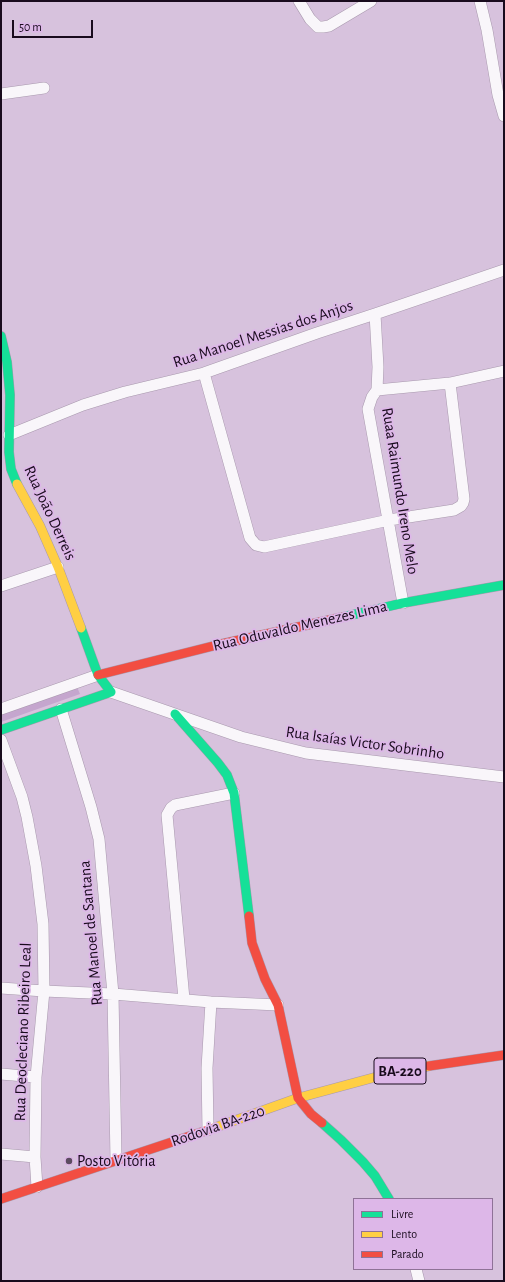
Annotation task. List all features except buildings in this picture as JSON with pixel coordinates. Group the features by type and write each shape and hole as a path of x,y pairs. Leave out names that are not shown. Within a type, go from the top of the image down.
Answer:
{"street":[{"path":"299,1 310,19 318,27 323,27 329,26 371,1"},
{"path":"480,1 501,94 504,116"},
{"path":"1,94 44,88"},
{"name":"Rua Manoel Messias dos Anjos","path":"9,435 83,405 125,392 204,374 318,332 504,270"},
{"name":"Ruaa Raimundo Ireno Melo","path":"375,314 378,367 376,390 368,409 403,603"},
{"name":"Rua João Derreis","path":"1,336 8,362 10,395 9,452 11,469 19,488 40,526 58,567 98,675 111,692"},
{"path":"376,390 450,383 504,371"},
{"path":"204,374 250,538 256,545 264,547 388,520 454,510 461,506 464,499 450,383"},
{"path":"1,586 58,567"},
{"name":"Rua Oduvaldo Menezes Lima","path":"98,675 217,645 403,603 504,585"},
{"path":"1,709 98,675"},
{"path":"1,730 111,692"},
{"name":"Rua Isaías Victor Sobrinho","path":"111,692 241,737 306,753 504,777"},
{"name":"Rua Manoel de Santana","path":"61,709 91,807 99,839 113,994 116,1160"},
{"path":"175,714 227,775 234,793 252,943 278,1005 298,1098 311,1114 341,1140 363,1162 375,1176 388,1198"},
{"name":"Rua Deocleciano Ribeiro Leal","path":"1,740 22,797 27,817 36,866 43,924 44,991 36,1077 35,1157 37,1187"},
{"path":"184,1000 167,814 175,805 234,793"},
{"path":"1,988 278,1005"},
{"path":"208,1130 207,1068 211,1002"},
{"name":"BA-220","path":"298,1098 421,1066 504,1055"},
{"path":"1,1074 36,1077"},
{"name":"Rodovia BA-220","path":"1,1199 208,1130 298,1098"},
{"path":"1,1154 35,1157"},
{"path":"416,1270 419,1281"}],"shaded area":[{"path":"77,687 80,694 1,722 1,714"}],"traffic: fast":[{"path":"1,336 7,362 10,395 9,452 11,469 17,484"},
{"path":"343,617 403,603 504,585"},
{"path":"1,730 111,692 98,675 81,628"},
{"path":"175,714 227,775 234,793 249,916"},
{"path":"322,1123 363,1162 375,1176 388,1198"}],"traffic: slow":[{"path":"17,484 40,526 58,567 81,628"},
{"path":"211,1129 298,1098 387,1074 429,1066"}],"traffic: jam":[{"path":"98,675 217,645 343,617"},
{"path":"249,916 252,943 265,979 278,1005 298,1098 311,1114 322,1123"},
{"path":"429,1066 504,1055"},
{"path":"1,1199 211,1129"}],"place":[{"name":"Posto Vitória","path":"69,1161"}]}
